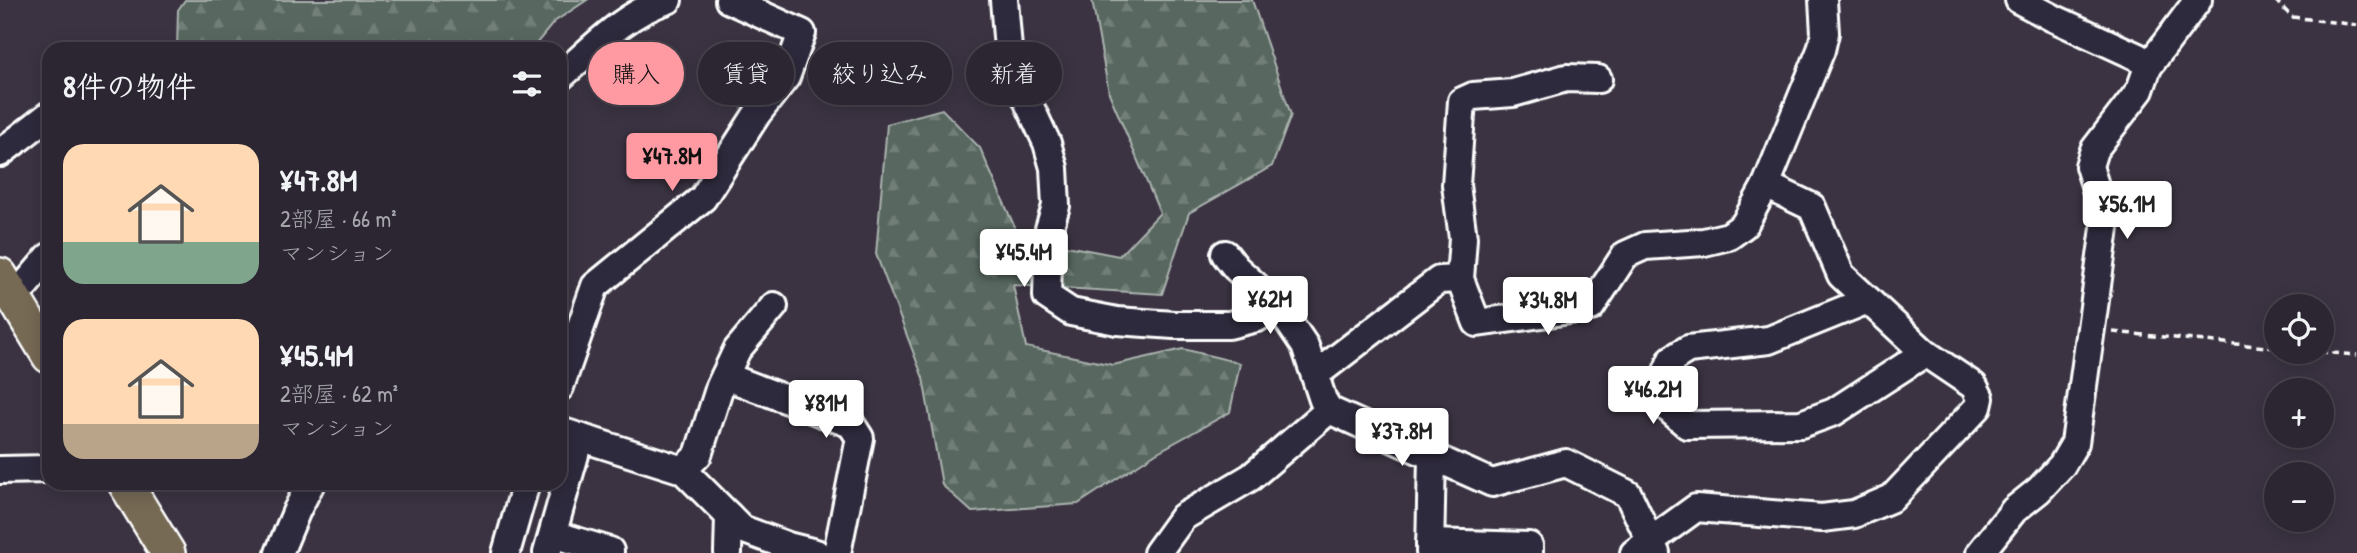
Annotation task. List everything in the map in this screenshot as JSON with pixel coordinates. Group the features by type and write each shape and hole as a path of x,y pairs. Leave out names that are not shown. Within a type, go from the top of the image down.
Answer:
{"main road":[{"path":"7,286 42,344"},
{"path":"129,490 168,553"}],"street":[{"path":"567,71 614,30 650,5 668,0"},
{"path":"567,366 594,286 703,198 757,114 786,76 802,33 729,0"},
{"path":"1004,0 1008,48 1026,98 1047,143 1054,168 1056,206 1049,229 1047,296 1071,312 1117,321 1174,325 1229,325 1257,318 1278,306"},
{"path":"1598,79 1566,78 1513,93 1473,96 1462,101 1456,185 1463,238 1460,279 1477,323 1591,307 1625,254 1645,246 1704,242 1729,236 1744,225 1766,185 1821,50 1825,33 1823,0"},
{"path":"2019,0 2138,57 2148,67"},
{"path":"1980,553 2014,510 2039,490 2062,465 2075,443 2106,221 2089,166 2094,150 2140,90 2148,67 2198,0"},
{"path":"0,153 42,120"},
{"path":"1225,254 1236,268 1278,306 1305,346 1329,410 1492,483 1566,463 1628,494 1646,549 1696,508 1822,518 1854,514 1892,498 1978,407 1980,398 1974,386 1925,353 1841,275 1812,207 1766,185"},
{"path":"7,286 42,262"},
{"path":"1315,374 1439,280 1460,279"},
{"path":"1868,300 1769,340 1688,349 1672,359 1657,398 1687,425 1801,424 1834,412 1925,353"},
{"path":"683,470 698,455 725,376 737,350 774,306"},
{"path":"725,376 851,424 856,431 860,438 836,553"},
{"path":"1157,553 1183,517 1251,477 1329,410"},
{"path":"570,434 683,470 742,529 816,553"},
{"path":"1433,456 1430,548 1529,546 1529,553"},
{"path":"0,470 42,469"},
{"path":"279,553 308,490"},
{"path":"506,553 524,490"},
{"path":"552,537 560,490"},
{"path":"517,512 552,537 610,551 609,553"},
{"path":"728,553 729,516"}],"path":[{"path":"2275,0 2292,17 2357,25"},
{"path":"2090,330 2264,347"},
{"path":"2334,353 2357,355"}],"green space":[{"path":"185,0 587,0 554,22 538,42 177,42 178,10"},
{"path":"1092,0 1252,0 1291,115 1272,166 1189,213 1162,294 1013,285 1026,347 1113,365 1183,349 1240,363 1230,412 1156,453 1078,504 972,512 942,485 923,378 876,254 887,124 942,109 980,148 1019,237 1119,256 1160,213 1109,93"}]}
